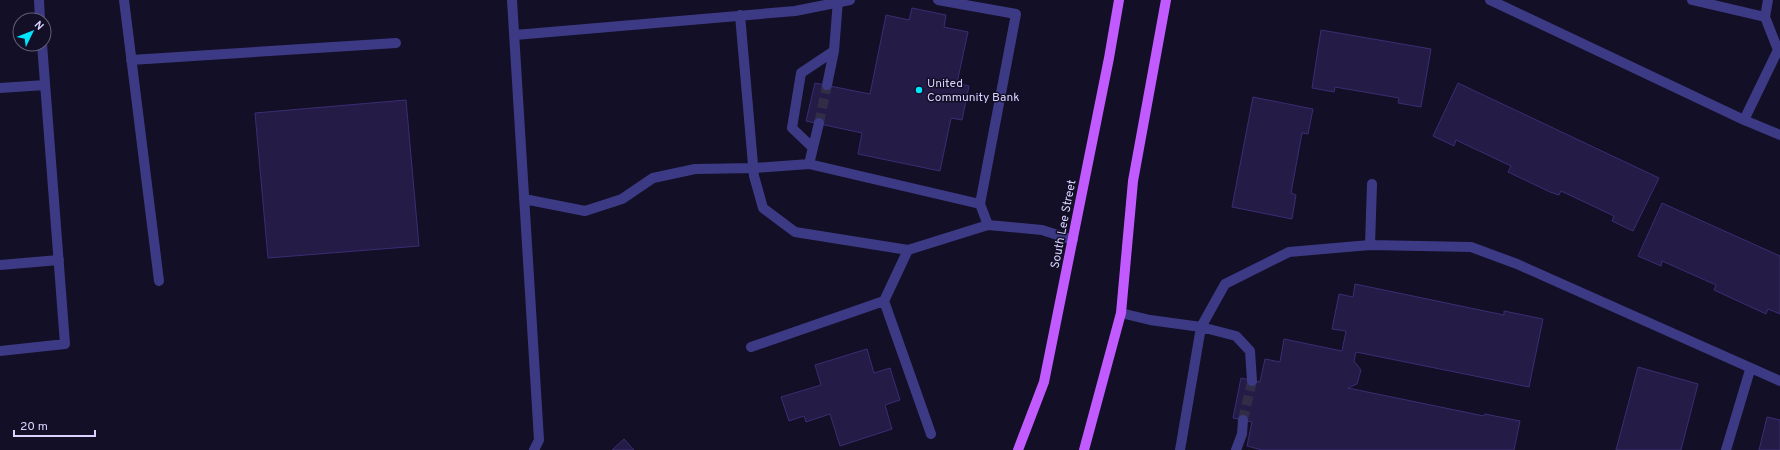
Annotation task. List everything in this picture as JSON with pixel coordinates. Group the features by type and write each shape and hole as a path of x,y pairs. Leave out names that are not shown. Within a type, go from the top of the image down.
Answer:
{"main road":[{"name":"South Lee Street","path":"1018,450 1044,382 1119,0"},
{"path":"1084,450 1121,313 1133,181 1166,0"}],"lane":[{"path":"39,0 40,12"},
{"path":"124,0 159,281"},
{"path":"512,0 539,440 534,450"},
{"path":"514,35 795,10 850,0"},
{"path":"938,0 1016,14 980,204 988,225"},
{"path":"1490,0 1506,3 1744,120 1780,135"},
{"path":"1692,0 1765,17"},
{"path":"1744,120 1779,51 1765,17 1768,0"},
{"path":"827,85 834,51 838,1"},
{"path":"740,15 754,168 763,208 795,232 908,250 988,225 1042,230 1073,240"},
{"path":"131,60 396,43"},
{"path":"813,148 792,128 802,73 834,51"},
{"path":"0,351 65,344 43,52"},
{"path":"0,88 45,85"},
{"path":"809,164 820,124"},
{"path":"524,199 585,211 622,199 653,178 695,169 754,168 809,164 980,204"},
{"path":"1370,245 1372,184"},
{"path":"1180,450 1201,327 1224,284 1289,252 1370,245 1471,247 1517,264 1750,370 1780,381"},
{"path":"908,250 884,301 931,434"},
{"path":"0,265 59,260"},
{"path":"751,347 884,301"},
{"path":"1121,313 1150,320 1201,327 1236,336 1250,351 1252,381"},
{"path":"1726,450 1750,370"},
{"path":"1236,450 1242,434 1243,420"}],"building":[{"name":"United Community Bank","path":"912,8 946,15 944,27 968,32 957,83 969,86 962,120 951,118 940,171 858,154 862,133 806,121 815,83 870,94 886,15 909,20"},
{"path":"1321,30 1431,49 1421,107 1398,103 1399,98 1335,87 1334,92 1312,88"},
{"path":"1458,83 1659,178 1633,231 1612,221 1614,216 1561,191 1559,195 1550,192 1508,172 1511,166 1456,140 1454,146 1433,136"},
{"path":"1253,97 1313,109 1308,134 1302,133 1291,193 1296,195 1292,219 1232,207"},
{"path":"406,100 419,246 268,258 255,113"},
{"path":"1662,203 1780,256 1780,314 1768,309 1766,314 1714,290 1716,285 1662,261 1661,266 1638,256"},
{"path":"1355,284 1504,315 1504,311 1543,319 1529,387 1356,352 1354,361 1361,370 1357,384 1348,388 1484,416 1485,414 1520,421 1514,450 1262,450 1247,446 1252,422 1233,418 1241,378 1260,382 1265,359 1280,362 1284,339 1342,351 1346,331 1332,329 1339,294 1353,297"},
{"path":"867,349 874,373 890,368 900,400 885,405 892,429 840,446 830,414 806,422 804,416 789,421 781,397 821,385 815,365"},
{"path":"1638,367 1698,384 1681,450 1616,450"},
{"path":"1767,417 1780,420 1780,450 1759,450"},
{"path":"624,439 634,450 612,450"}],"tunnel":[{"path":"819,123 827,85"},
{"path":"1243,420 1252,381"}],"place":[{"name":"United Community Bank","path":"919,90"}]}
